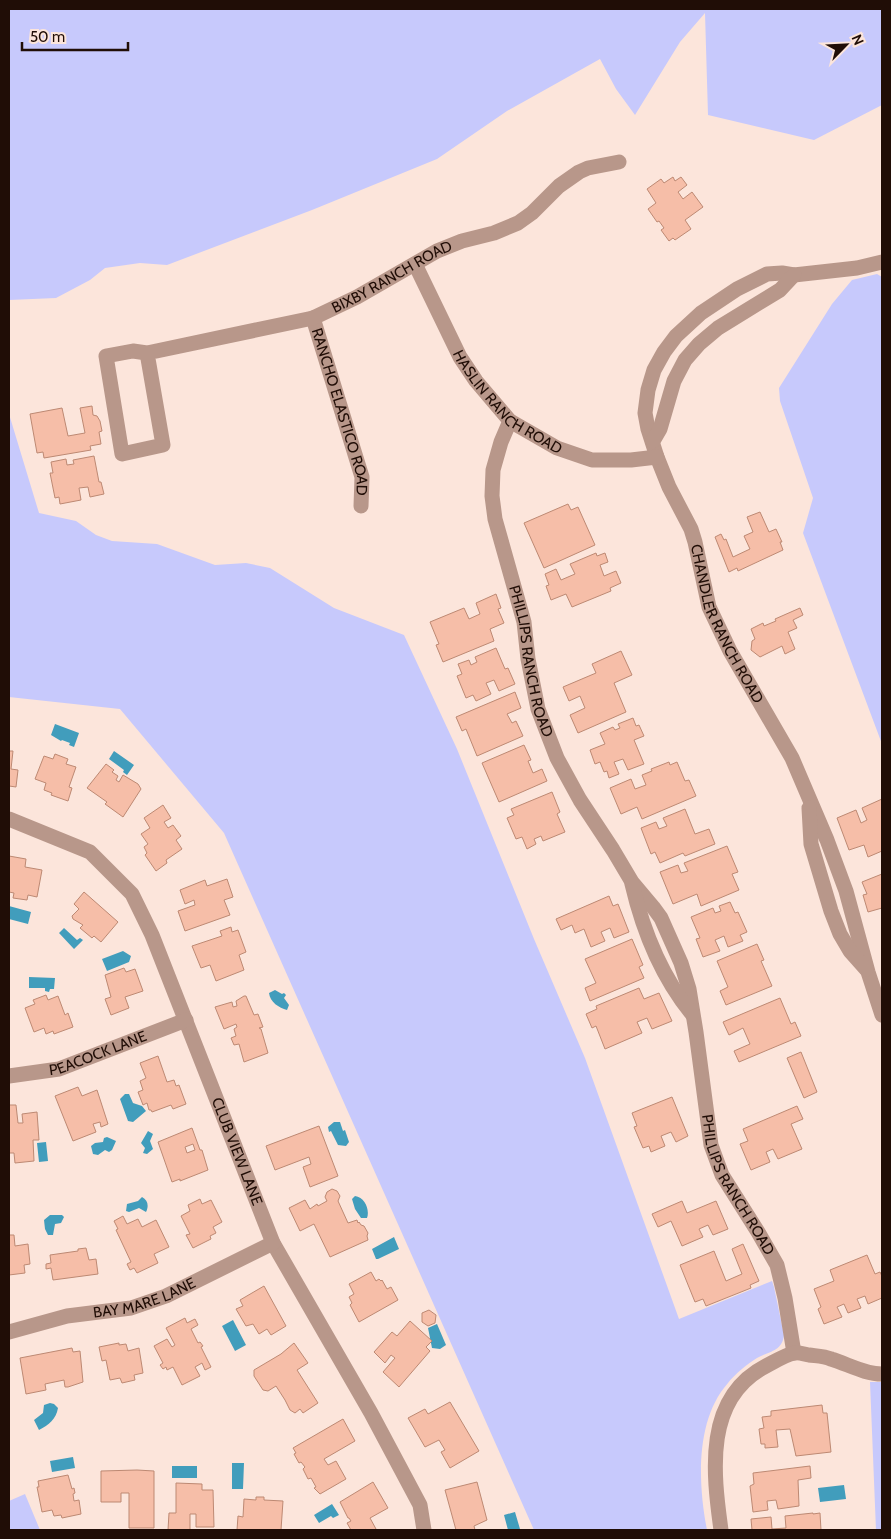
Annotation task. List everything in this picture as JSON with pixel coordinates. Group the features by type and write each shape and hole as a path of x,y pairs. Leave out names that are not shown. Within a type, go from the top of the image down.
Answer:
{"street":[{"name":"BIXBY RANCH ROAD","path":"147,353 163,445 122,454 106,356 133,351 147,353 313,318 357,297 437,251 462,241 494,233 518,223 532,213 559,186 579,172 588,168 619,162"},
{"name":"CHANDLER RANCH ROAD","path":"882,262 857,268 794,275 782,273 767,274 737,289 701,312 676,336 664,352 654,370 648,390 645,413 657,457 669,487 691,529 709,607 730,651 792,758 846,891 882,1015"},
{"name":"HASLIN RANCH ROAD","path":"415,264 460,357 476,381 510,422 557,448 592,460 631,460 657,457"},
{"path":"653,441 660,429 674,381 685,360 699,344 718,328 780,290 794,275"},
{"name":"RANCHO ELASTICO ROAD","path":"313,318 362,477 361,506"},
{"name":"PHILLIPS RANCH ROAD","path":"510,422 501,442 493,470 493,504 495,519 524,622 528,659 538,709 557,758 580,800 632,882 653,907 667,931 681,963 689,989 711,1145 722,1175 758,1232 776,1265 785,1298 794,1353"},
{"name":"CLUB VIEW LANE","path":"9,820 90,852 132,894 152,934 273,1243 371,1413 420,1505 424,1530"},
{"name":"PHILLIPS RANCH ROAD","path":"632,882 638,911 656,956 667,980 692,1014"},
{"name":"PEACOCK LANE","path":"9,1076 59,1069 186,1020"},
{"name":"BAY MARE LANE","path":"9,1332 67,1316 131,1308 166,1296 273,1243"},
{"path":"721,1530 715,1472 716,1441 721,1416 733,1395 748,1378 759,1369 794,1353 828,1358 863,1371 882,1374"}],"shaded area":[{"path":"9,9 882,9 882,105 814,140 708,115 705,13 680,42 635,115 616,89 600,59 507,111 437,159 312,210 167,265 140,263 105,268 90,280 56,298 9,300"},
{"path":"877,274 882,277 882,744 803,533 813,498 780,401 779,388 832,304 852,280"},
{"path":"9,414 39,513 76,521 96,535 112,541 157,544 215,565 246,563 270,568 334,608 404,635 457,749 534,939 585,1058 679,1319 772,1281 784,1335 783,1341 778,1348 753,1360 741,1369 731,1380 717,1398 704,1434 701,1473 707,1530 534,1530 224,833 120,709 9,697"},
{"path":"55,724 79,733 74,747 69,745 70,743 61,741 51,735"},
{"path":"114,751 134,765 127,775 123,772 124,770 109,759"},
{"path":"9,906 31,912 28,924 9,919"},
{"path":"64,928 77,940 80,938 83,940 74,949 59,933"},
{"path":"123,951 131,956 129,962 107,971 102,959"},
{"path":"29,977 55,978 54,989 50,989 49,992 45,991 45,988 29,988"},
{"path":"275,990 286,995 284,998 289,1005 287,1010 278,1006 271,999 269,993"},
{"path":"125,1094 129,1094 133,1103 142,1106 146,1111 133,1122 128,1121 120,1099"},
{"path":"334,1122 340,1122 343,1131 345,1130 349,1142 346,1146 338,1145 331,1131 329,1132 328,1127"},
{"path":"148,1131 153,1134 150,1141 153,1149 147,1154 143,1153 145,1148 141,1143"},
{"path":"107,1137 116,1141 112,1150 109,1152 105,1150 98,1155 93,1154 91,1146 95,1143 103,1142 104,1138"},
{"path":"46,1142 48,1161 39,1162 37,1143"},
{"path":"355,1196 362,1199 366,1204 367,1218 361,1218 355,1209 352,1199"},
{"path":"142,1197 147,1203 146,1212 139,1208 129,1212 126,1211 127,1204 138,1201"},
{"path":"50,1215 62,1215 64,1217 61,1223 55,1224 53,1235 48,1235 45,1229 44,1220"},
{"path":"394,1237 399,1249 376,1259 372,1249"},
{"path":"233,1320 246,1345 235,1351 222,1326"},
{"path":"437,1324 446,1345 440,1349 432,1348 428,1328"},
{"path":"870,1382 882,1382 882,1530 876,1530"},
{"path":"50,1403 58,1408 56,1415 46,1426 39,1430 34,1420 43,1413 44,1405"},
{"path":"73,1457 75,1468 52,1472 50,1461"},
{"path":"232,1463 244,1463 243,1489 232,1489"},
{"path":"172,1466 197,1466 197,1478 172,1478"},
{"path":"844,1485 846,1499 820,1502 818,1488"},
{"path":"25,1494 40,1530 9,1530 9,1501"},
{"path":"332,1504 339,1515 333,1518 331,1516 319,1523 314,1515"},
{"path":"515,1512 520,1529 522,1530 508,1530 504,1515"}],"building":[{"path":"673,177 675,181 681,177 687,185 678,192 683,199 692,192 703,207 685,220 691,229 675,240 673,238 669,241 661,230 664,228 648,209 656,203 647,189 661,179 664,183"},
{"path":"92,406 93,415 97,416 100,421 102,431 99,432 101,444 90,446 91,450 44,458 43,452 37,453 30,414 62,408 68,436 85,433 80,408"},
{"path":"94,456 99,482 101,482 104,494 90,497 88,487 79,488 81,500 60,504 59,497 55,498 50,473 53,473 51,462 66,459 67,465 74,464 73,460"},
{"path":"568,504 571,510 578,507 595,545 544,568 524,523"},
{"path":"760,512 769,532 776,529 782,542 780,542 783,550 738,571 737,568 729,572 715,537 721,534 724,540 726,539 733,557 750,549 744,536 753,532 747,517"},
{"path":"596,553 597,556 605,553 608,562 600,565 604,576 616,571 621,583 610,588 611,591 572,607 566,594 551,600 546,586 549,585 545,574 556,569 561,580 575,574 570,564"},
{"path":"496,594 501,608 498,609 504,623 490,629 494,641 443,662 436,645 439,644 430,622 464,608 469,619 480,614 476,603"},
{"path":"800,608 803,615 793,620 797,628 788,632 795,649 785,654 782,646 760,657 751,650 752,641 755,639 751,629 763,623 764,626 776,621 775,619"},
{"path":"496,648 505,669 508,668 515,684 499,691 494,680 486,683 491,694 476,701 473,695 466,698 457,676 462,674 458,664 469,660 471,665 477,662 475,657"},
{"path":"621,651 632,675 614,683 626,712 578,733 570,715 585,708 580,696 569,701 563,687 596,673 592,664"},
{"path":"515,692 521,708 507,714 512,723 516,721 523,736 477,756 466,729 462,731 456,717"},
{"path":"633,718 636,726 639,725 644,736 634,740 644,764 628,770 623,759 614,762 619,774 609,778 607,771 604,772 600,762 595,764 590,750 605,744 600,733 613,727 615,730 620,728 618,724"},
{"path":"524,745 531,760 528,761 533,773 542,769 547,781 499,802 482,763"},
{"path":"9,751 13,751 11,769 18,770 16,787 9,786"},
{"path":"55,754 68,759 66,764 76,767 69,787 72,788 68,801 51,795 52,793 44,790 46,783 35,779 44,756 53,759"},
{"path":"669,762 670,765 677,762 685,781 689,780 696,796 642,819 637,807 621,814 610,788 631,779 635,789 646,785 642,775 652,771 651,769"},
{"path":"106,764 118,776 116,780 119,782 123,775 138,784 141,789 123,817 105,804 107,802 87,788"},
{"path":"552,792 560,812 557,814 565,832 543,841 541,836 534,839 536,844 527,849 522,837 516,839 507,818 514,815 511,809"},
{"path":"882,799 882,851 868,857 864,845 849,850 837,818 856,810 861,823 867,820 862,808"},
{"path":"163,805 171,818 164,822 168,828 173,825 181,836 176,840 182,849 166,860 167,863 156,871 145,855 147,853 144,847 148,844 141,834 150,828 144,818"},
{"path":"685,809 695,834 709,829 715,844 685,856 683,853 660,863 655,852 651,854 641,828 656,822 659,829 667,826 663,818"},
{"path":"727,846 738,872 732,874 739,890 701,906 697,894 673,904 660,872 678,865 681,873 688,871 684,863"},
{"path":"9,856 26,859 25,867 42,870 37,897 28,895 27,900 13,898 14,893 9,892"},
{"path":"882,874 882,908 868,912 863,895 867,894 862,882"},
{"path":"227,879 233,897 224,900 230,915 185,931 178,911 195,905 194,900 185,904 180,890 205,880 207,886"},
{"path":"84,892 118,922 101,942 94,936 92,938 80,928 83,925 73,919 72,916 79,909 74,904"},
{"path":"609,896 613,906 618,904 629,932 614,938 610,928 601,932 605,941 591,947 584,929 575,933 572,925 561,930 556,919"},
{"path":"730,902 735,913 738,912 747,932 740,935 743,941 728,947 724,936 715,940 720,951 703,957 696,939 700,938 691,917 713,908 715,913 721,911 719,906"},
{"path":"231,927 232,932 238,930 246,952 239,955 244,970 216,981 210,965 201,968 192,946 222,936 220,931"},
{"path":"632,939 643,965 639,967 644,978 590,1001 585,988 596,983 585,959"},
{"path":"757,944 764,960 761,961 772,986 726,1005 720,991 728,987 717,961"},
{"path":"124,968 126,972 135,969 143,991 125,997 129,1008 111,1015 105,999 111,997 105,975"},
{"path":"639,988 644,999 659,993 672,1021 652,1029 647,1018 637,1022 642,1033 605,1049 596,1026 592,1028 586,1014 597,1009 596,1006"},
{"path":"46,995 48,1000 58,996 65,1015 68,1013 73,1027 54,1034 53,1031 46,1034 44,1028 34,1032 25,1008 35,1004 33,1000"},
{"path":"246,996 254,1015 258,1014 263,1027 259,1028 261,1029 268,1053 244,1062 239,1044 234,1045 231,1038 236,1036 234,1029 237,1027 236,1024 224,1029 215,1007 232,1002 233,1007 237,1006 236,1001"},
{"path":"780,998 791,1024 795,1022 801,1036 739,1062 734,1051 750,1044 743,1028 729,1035 723,1022"},
{"path":"801,1052 817,1092 804,1098 787,1058"},
{"path":"158,1056 167,1082 174,1080 176,1086 179,1085 186,1104 173,1109 171,1105 152,1112 149,1110 147,1103 143,1105 138,1092 143,1090 140,1081 146,1078 140,1063"},
{"path":"78,1087 82,1096 97,1090 108,1124 101,1127 100,1122 93,1124 96,1132 73,1141 55,1096"},
{"path":"672,1097 688,1136 676,1142 671,1132 661,1136 665,1146 651,1152 649,1146 643,1148 634,1127 637,1126 632,1113"},
{"path":"9,1105 16,1105 18,1123 23,1123 22,1114 37,1112 39,1140 33,1140 34,1161 15,1163 14,1153 9,1153"},
{"path":"797,1106 803,1119 791,1124 802,1149 778,1159 773,1149 766,1152 770,1162 751,1170 740,1144 748,1141 743,1129"},
{"path":"319,1126 338,1176 310,1187 303,1167 311,1164 309,1157 275,1170 266,1146"},
{"path":"192,1128 200,1150 202,1150 208,1170 180,1181 180,1179 172,1182 158,1142","holes":["193,1144 195,1150 187,1153 185,1147"]},
{"path":"332,1189 337,1191 340,1196 338,1201 348,1223 357,1220 368,1233 368,1240 330,1257 314,1224 300,1231 289,1208 305,1200 310,1209 317,1204 318,1206 327,1201 325,1197 327,1192"},
{"path":"200,1199 202,1204 211,1200 222,1222 213,1227 216,1233 210,1236 211,1239 193,1248 186,1235 190,1234 181,1216 190,1211 188,1205"},
{"path":"682,1201 687,1213 716,1201 728,1229 713,1235 708,1225 699,1229 703,1237 682,1246 671,1221 658,1227 652,1214"},
{"path":"123,1216 127,1224 138,1219 142,1227 156,1220 169,1247 154,1254 158,1263 137,1273 134,1268 130,1270 127,1264 131,1262 116,1230 118,1229 114,1221"},
{"path":"9,1235 14,1235 15,1246 28,1244 30,1264 24,1265 25,1273 9,1275"},
{"path":"743,1244 759,1281 750,1285 751,1288 706,1306 703,1299 695,1302 680,1265 714,1251 726,1281 742,1274 732,1249"},
{"path":"86,1248 89,1260 96,1259 98,1274 53,1280 51,1268 46,1269 46,1264 51,1263 50,1255"},
{"path":"867,1255 875,1274 880,1272 882,1276 882,1298 868,1304 865,1296 857,1299 861,1308 848,1313 844,1304 837,1307 842,1317 824,1324 818,1309 821,1307 814,1289 834,1281 830,1270"},
{"path":"371,1272 376,1281 382,1280 387,1289 391,1287 398,1300 359,1322 350,1305 352,1303 349,1297 354,1294 349,1284"},
{"path":"264,1286 286,1326 271,1335 267,1329 259,1334 253,1324 246,1326 236,1309 243,1306 240,1300"},
{"path":"429,1310 436,1315 435,1323 428,1326 422,1322 422,1313"},
{"path":"185,1318 187,1323 195,1319 198,1325 191,1329 198,1343 200,1342 203,1346 201,1347 211,1367 205,1370 202,1363 195,1367 200,1376 182,1385 173,1367 167,1370 166,1367 163,1369 160,1365 163,1363 154,1346 167,1339 172,1347 175,1345 166,1328"},
{"path":"410,1321 432,1341 426,1347 430,1351 399,1387 383,1372 395,1358 391,1355 385,1363 374,1352 392,1332 397,1336"},
{"path":"119,1343 119,1345 126,1344 128,1351 139,1348 143,1373 134,1375 135,1380 122,1383 120,1378 110,1380 106,1360 102,1361 99,1347"},
{"path":"294,1343 308,1363 297,1370 318,1403 303,1413 300,1409 295,1413 290,1410 276,1386 268,1391 263,1390 254,1376 254,1370 281,1354"},
{"path":"72,1348 73,1352 80,1351 83,1382 68,1387 65,1387 64,1380 45,1384 46,1390 26,1394 20,1358"},
{"path":"450,1402 479,1451 450,1468 441,1452 445,1450 439,1440 425,1447 408,1418 425,1409 428,1414"},
{"path":"822,1405 823,1413 827,1413 831,1452 796,1456 790,1429 776,1430 778,1447 765,1448 765,1444 761,1444 759,1429 764,1428 762,1417 771,1416 771,1411"},
{"path":"343,1419 355,1441 324,1459 328,1465 336,1461 346,1479 320,1494 314,1488 316,1487 311,1478 308,1479 303,1469 305,1467 301,1462 299,1463 293,1448"},
{"path":"810,1466 811,1478 798,1480 799,1506 778,1509 776,1500 767,1501 768,1510 753,1512 750,1486 754,1484 753,1473"},
{"path":"101,1471 154,1471 154,1528 129,1528 129,1493 121,1493 121,1502 101,1502"},
{"path":"68,1475 72,1489 74,1488 74,1501 79,1500 81,1514 62,1518 61,1515 54,1516 52,1510 42,1512 37,1487 39,1487 38,1481"},
{"path":"373,1482 388,1508 370,1518 376,1529 351,1530 347,1523 351,1521 340,1502"},
{"path":"477,1482 487,1520 474,1526 475,1530 456,1530 445,1490"},
{"path":"176,1483 202,1484 202,1490 213,1490 214,1527 196,1527 196,1514 190,1514 190,1530 168,1530 169,1513 176,1513"},
{"path":"256,1497 264,1497 264,1500 283,1501 281,1530 237,1530 238,1516 243,1517 244,1499 256,1500"},
{"path":"820,1513 821,1530 752,1530 751,1519 771,1517 772,1529 786,1528 785,1516"}]}
